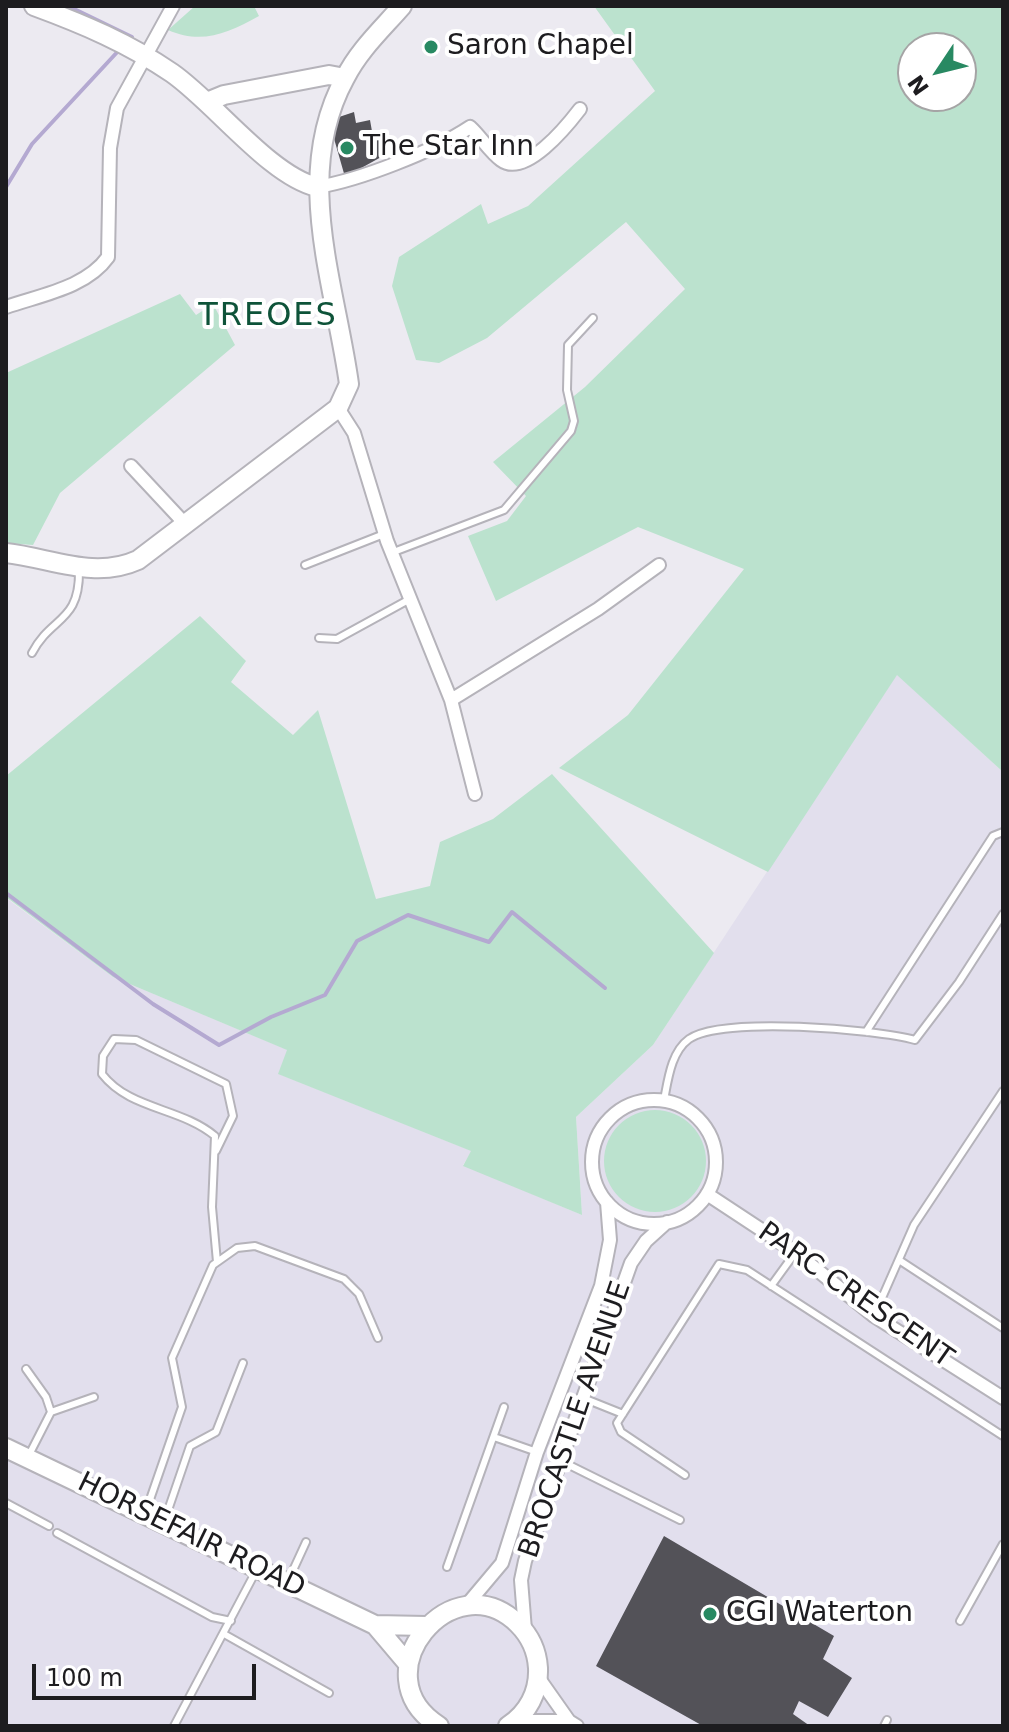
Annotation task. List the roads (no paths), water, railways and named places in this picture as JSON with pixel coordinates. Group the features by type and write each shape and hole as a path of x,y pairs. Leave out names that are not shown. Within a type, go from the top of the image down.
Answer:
{"street":[{"path":"34,6 104,32 143,55 207,102 280,168 303,183 317,187 338,184 424,152 470,127 501,161 512,164 528,160 563,132 580,109"},
{"path":"6,307 83,280 99,270 108,257 110,148 117,108 171,6"},
{"path":"8,553 79,567 122,568 187,526 257,467 338,408 349,384 331,294 317,187 329,120 345,78 365,47 402,6"},
{"path":"207,102 224,95 329,75 345,78"},
{"path":"338,408 354,433 384,534 451,700 475,794"},
{"path":"131,466 187,526"},
{"path":"451,700 598,609 659,565"},
{"path":"664,1100 695,1115 714,1144 715,1170 707,1194 690,1212 667,1222 634,1221 607,1202 598,1188 592,1155 605,1124 631,1104 664,1100"},
{"name":"PARC CRESCENT","path":"707,1194 795,1252 874,1316 1003,1398"},
{"name":"BROCASTLE AVENUE","path":"465,1607 502,1563 537,1452 601,1286 610,1240 607,1202"},
{"name":"BROCASTLE AVENUE","path":"525,1632 521,1580 525,1561 631,1263 646,1241 667,1222"},
{"name":"HORSEFAIR ROAD","path":"6,1448 375,1625 408,1664"},
{"path":"433,1724 412,1695 408,1664 414,1644 426,1626 444,1613 465,1607 498,1611 525,1632 538,1661 538,1677 531,1701 512,1724"},
{"name":"HORSEFAIR ROAD","path":"375,1625 426,1626"},
{"path":"538,1677 573,1724"},
{"path":"512,1724 573,1724"}],"lane":[{"path":"391,553 504,510 528,486 571,431 574,421 567,390 568,345 593,318"},
{"path":"305,565 384,534"},
{"path":"32,653 74,604 79,588 79,567"},
{"path":"319,638 337,639 410,599"},
{"path":"866,1032 993,836 1003,832"},
{"path":"664,1100 672,1065 689,1039 717,1030 866,1032 915,1040 959,982 1003,914"},
{"path":"216,1151 233,1116 226,1084 136,1040 114,1039 103,1056 102,1074 115,1090 199,1123 215,1136 212,1207 217,1262"},
{"path":"874,1316 914,1225 1003,1091"},
{"path":"145,1514 182,1407 172,1358 217,1262 237,1248 255,1246 344,1279 359,1294 378,1338"},
{"path":"771,1286 795,1252"},
{"path":"899,1260 1003,1328"},
{"path":"685,1475 621,1432 617,1423 719,1264 725,1262 747,1270 1003,1436"},
{"path":"164,1523 190,1446 216,1432 243,1363"},
{"path":"26,1369 46,1397 51,1412"},
{"path":"27,1458 51,1412 94,1397"},
{"path":"583,1398 623,1414"},
{"path":"447,1567 504,1407"},
{"path":"494,1437 537,1452"},
{"path":"561,1461 680,1520"},
{"path":"6,1503 49,1526"},
{"path":"57,1533 212,1617 231,1621"},
{"path":"288,1582 306,1542"},
{"path":"960,1621 1003,1544"},
{"path":"174,1726 258,1568"},
{"path":"224,1634 329,1693"}],"waterway":[{"path":"68,6 132,37 127,42"},
{"path":"6,187 32,144 121,48"},
{"path":"6,893 153,1004 219,1045 271,1017 325,995 357,941 408,915 489,942 512,912 605,988"}],"place":[{"name":"Saron Chapel","path":"431,47"},
{"name":"The Star Inn","path":"347,148"},
{"name":"CGI Waterton","path":"710,1614"}],"district":[{"name":"TREOES","path":"268,317"}]}
